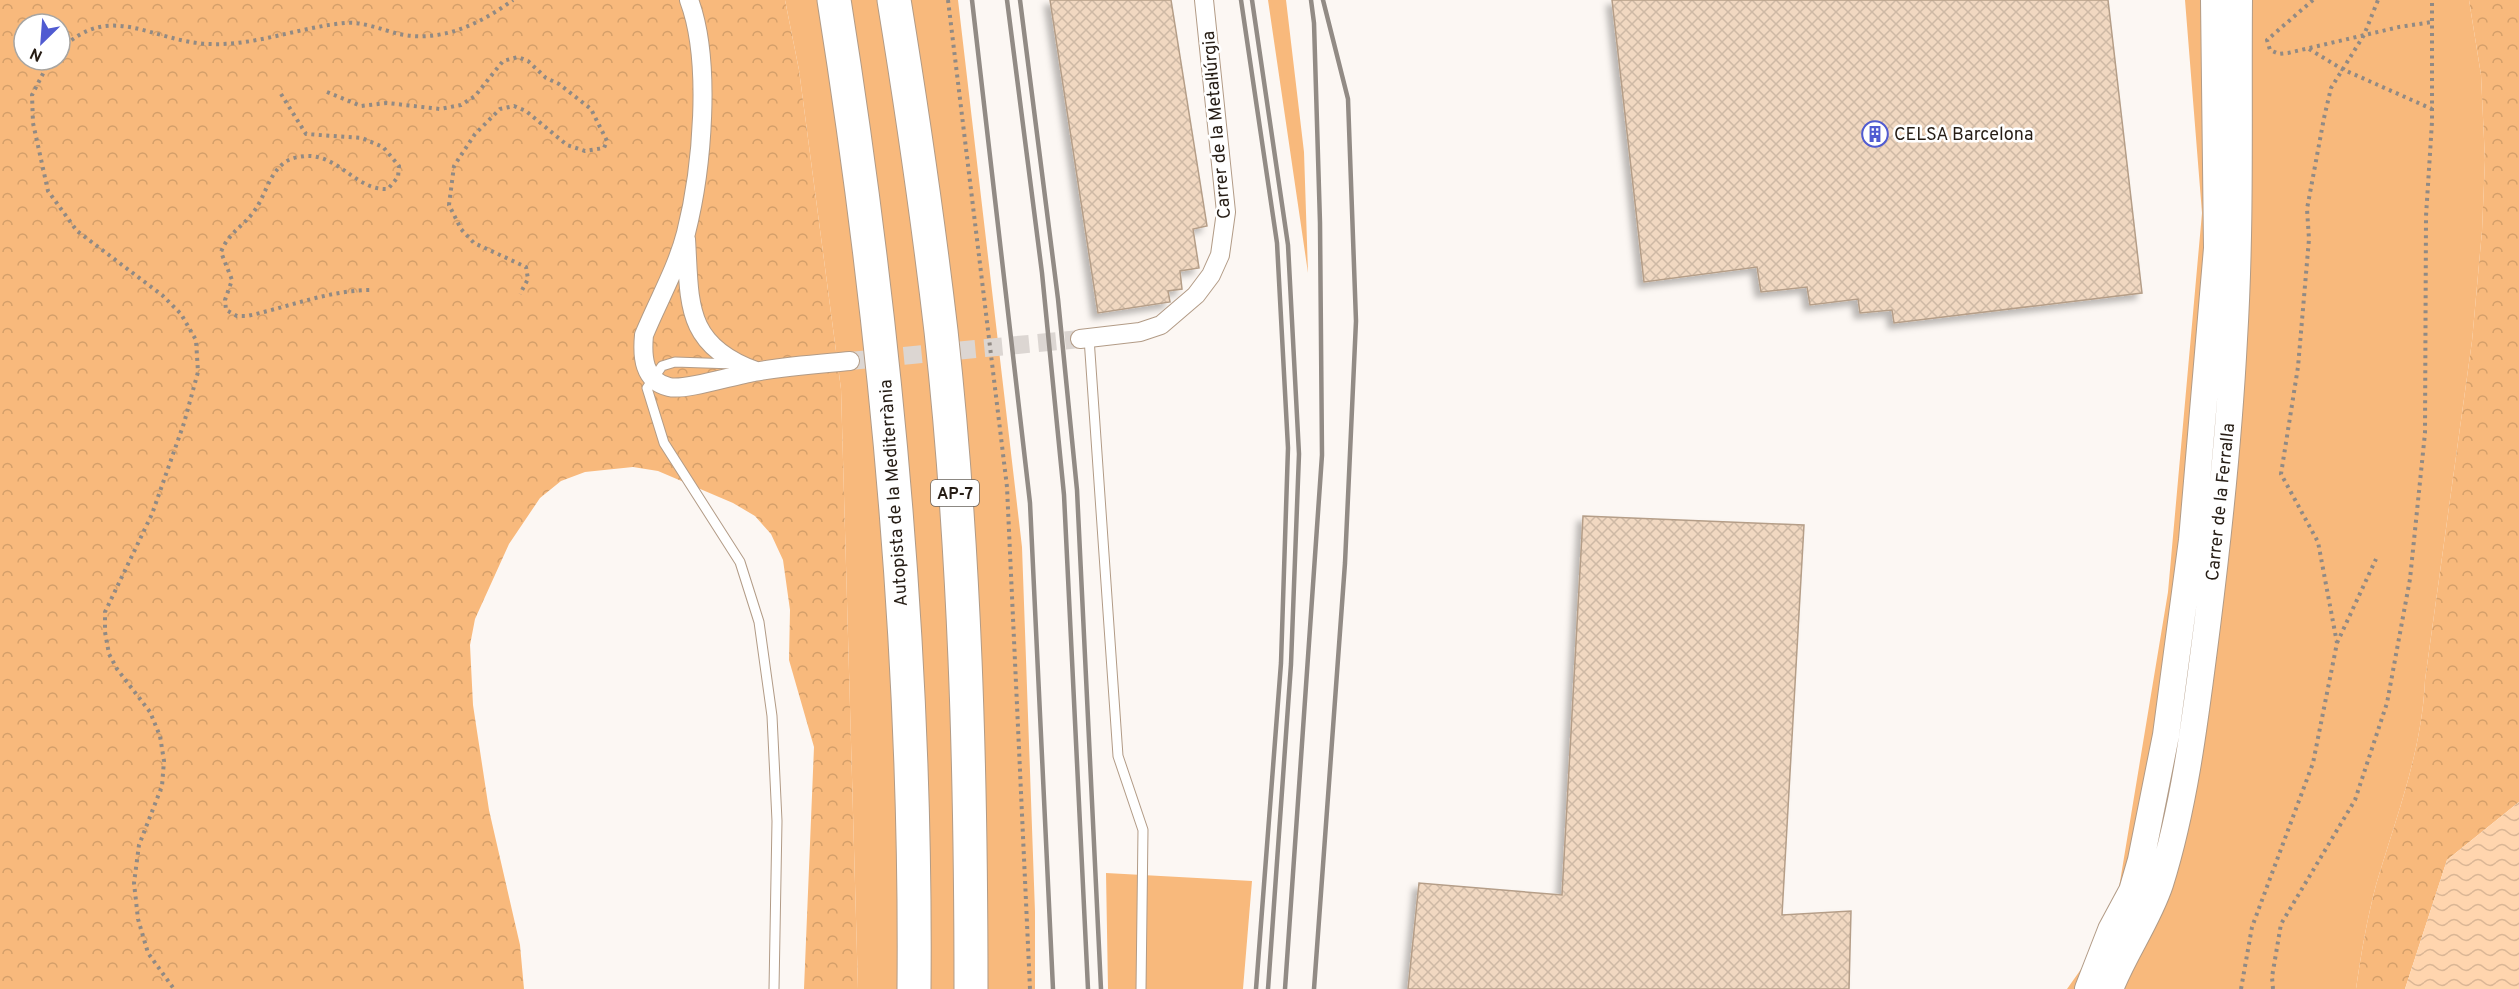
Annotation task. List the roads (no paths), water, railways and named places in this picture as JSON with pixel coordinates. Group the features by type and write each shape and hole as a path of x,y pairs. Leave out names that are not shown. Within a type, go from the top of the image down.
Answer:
{"highway":[{"name":"Autopista de la Mediterrània","path":"834,0 869,231 890,420 912,795 914,989"},
{"name":"AP-7","path":"894,0 924,198 941,332 953,465 968,753 971,989"}],"street":[{"path":"689,0 700,51 703,97 697,165 686,234 644,335 644,361 648,373 668,387 679,388 757,371 850,361"},
{"name":"Carrer de la Metal·lúrgia","path":"1085,339 1140,332 1161,325 1196,295 1211,275 1220,255 1226,212 1204,0"},
{"name":"Carrer de la Ferralla","path":"2088,989 2111,930 2132,891 2141,860 2166,735 2192,540 2217,248 2214,0"},
{"name":"Carrer de la Ferralla","path":"2110,989 2121,960 2159,887 2177,818 2197,703 2221,513 2234,339 2238,236 2238,0"},
{"path":"686,234 693,317 715,347 738,365 757,371"}],"lane":[{"path":"1085,339 1119,756 1143,830 1141,989"},
{"path":"738,365 675,362 662,366 646,388 664,444 740,562 759,622 772,716 777,821 774,989"}],"water":[{"path":"2519,802 2519,989 2405,989 2447,860"}],"tunnel":[{"path":"850,361 1080,339"}],"railway":[{"path":"972,0 1030,503 1053,989"},
{"path":"1007,0 1042,273 1064,495 1088,989"},
{"path":"1020,0 1058,299 1077,490 1101,989"},
{"path":"1241,0 1277,243 1288,448 1281,663 1256,989"},
{"path":"1252,0 1288,245 1299,454 1291,664 1268,989"},
{"path":"1285,989 1322,455 1320,223 1314,23 1311,0"},
{"path":"1314,989 1345,563 1356,321 1348,99 1323,0"}],"place":[{"name":"CELSA Barcelona","path":"1875,134"}]}
